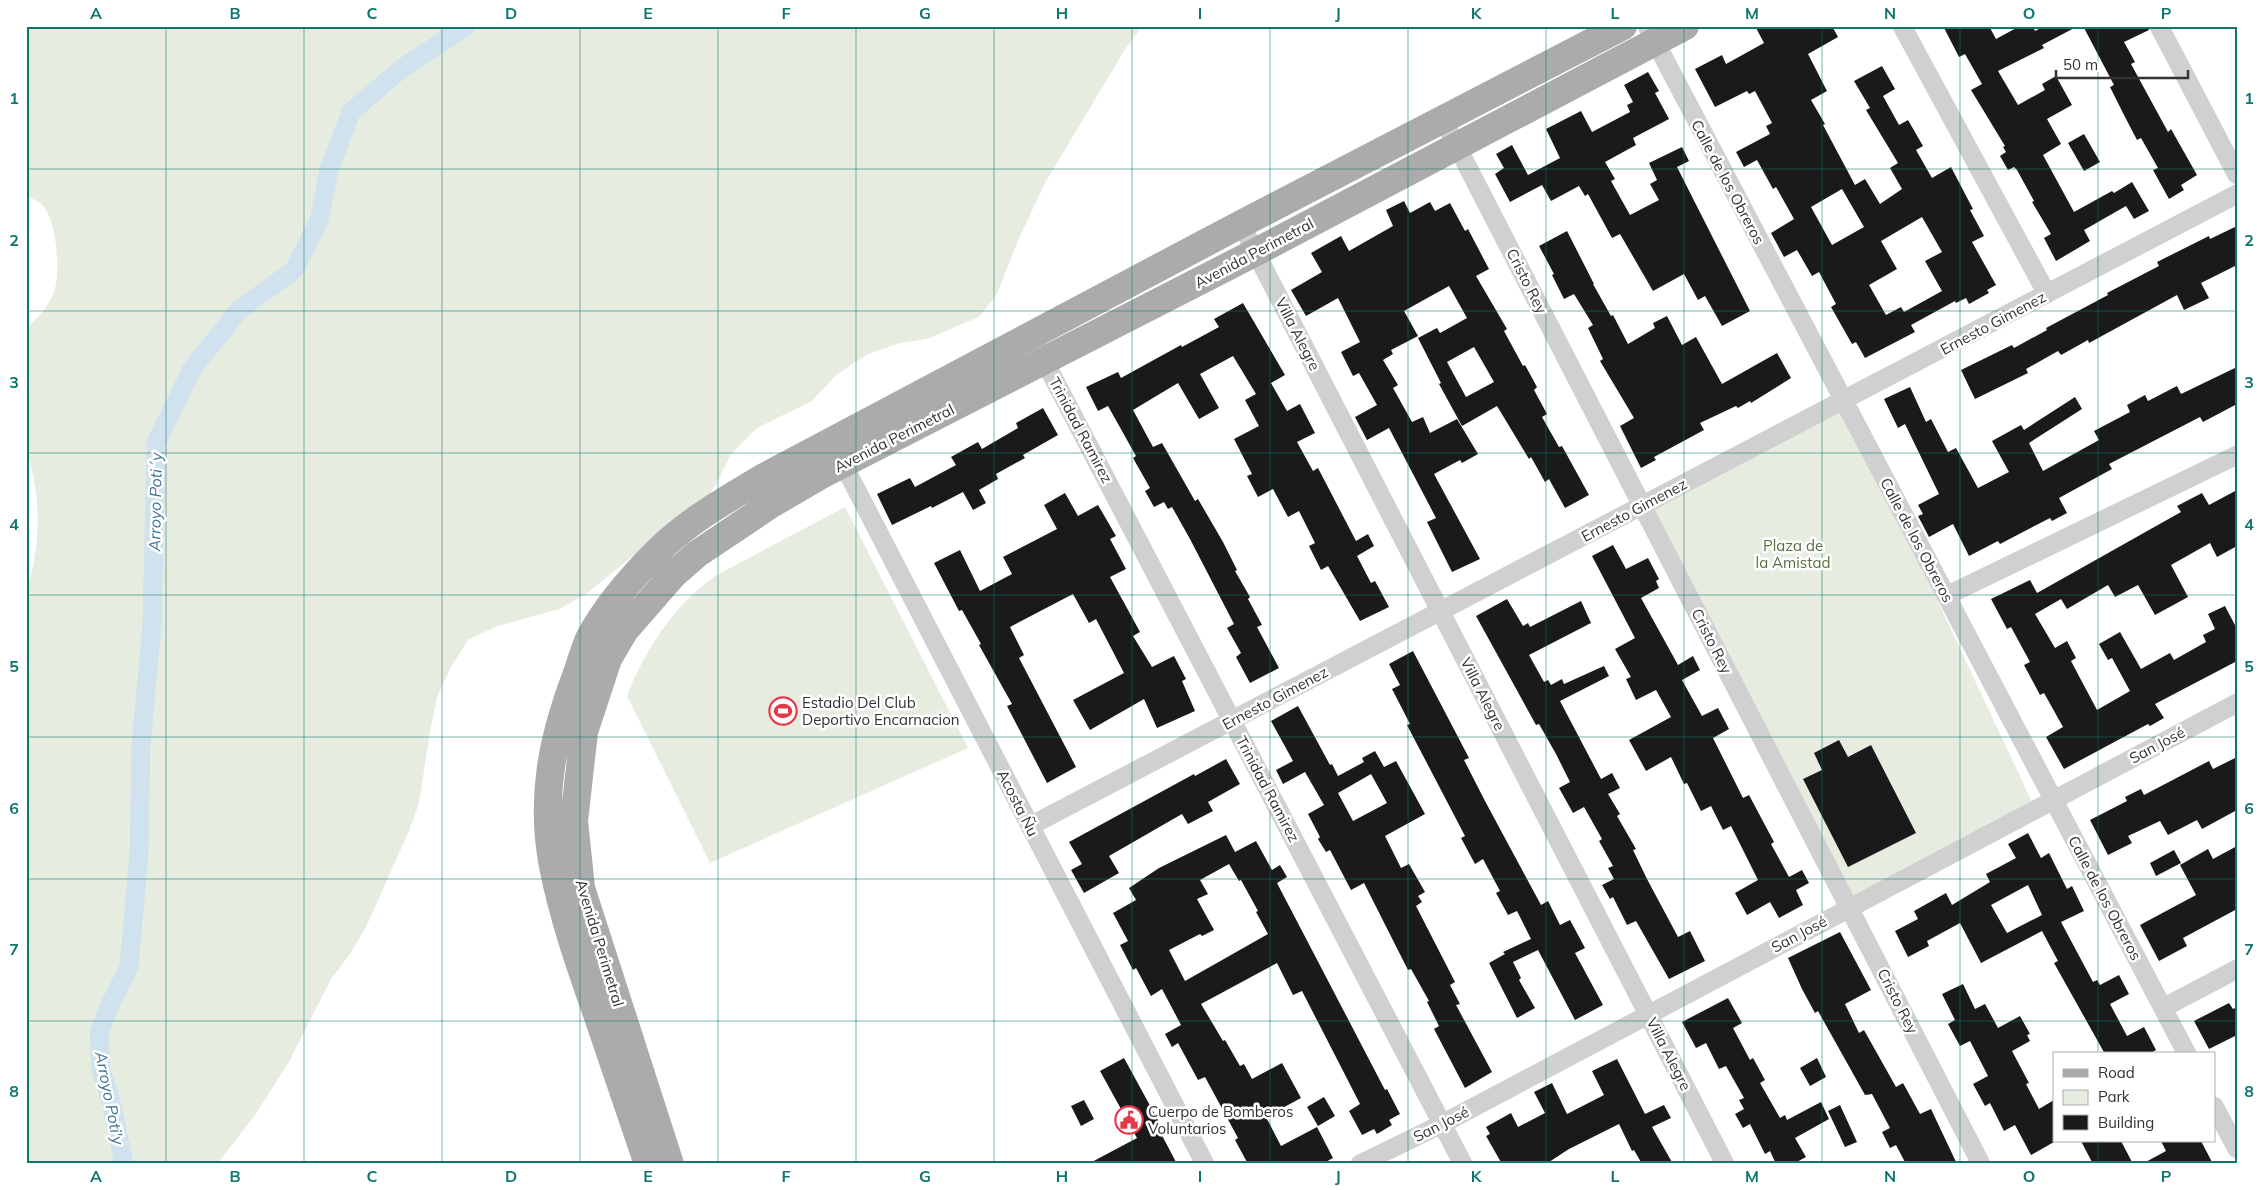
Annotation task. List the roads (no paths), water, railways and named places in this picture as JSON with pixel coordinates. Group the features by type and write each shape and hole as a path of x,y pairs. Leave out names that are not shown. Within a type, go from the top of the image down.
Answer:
{"main road":[{"name":"Avenida Perimetral","path":"670,1164 581,888 574,821 584,732 608,659 625,630 673,575 696,554 770,505 837,453 1031,335 1623,26"},
{"name":"Avenida Perimetral","path":"648,1164 577,958 552,865 548,830 550,765 558,730 590,639 607,611 658,551 722,502 1045,361 1458,146 1651,34 1685,26"}],"street":[{"path":"1902,26 2047,294"},
{"path":"2159,26 2237,175"},
{"name":"Calle de los Obreros","path":"1651,34 2186,1052"},
{"name":"Cristo Rey","path":"1443,119 1981,1164"},
{"name":"Ernesto Gimenez","path":"1030,826 1844,402 2237,194"},
{"name":"Villa Alegre","path":"1242,224 1725,1164"},
{"name":"Trinidad Ramirez","path":"1031,335 1463,1164"},
{"name":"Acosta Ñu","path":"837,453 1205,1164"},
{"path":"1946,596 2237,455"},
{"name":"San José","path":"1360,1164 1442,1124 2237,703"},
{"path":"2163,1008 2237,968"},
{"path":"2216,1110 2237,1149"}],"waterway":[{"name":"Arroyo Poti´y","path":"124,1164 111,1102 101,1070 99,1033 129,967 139,853 141,745 152,626 156,443 192,369 239,310 294,270 319,221 329,170 351,112 401,69 466,26"}],"place":[{"name":"Estadio Del Club Deportivo Encarnacion","path":"783,711"},
{"name":"Cuerpo de Bomberos Voluntarios","path":"1129,1120"}],"park label":[{"name":"Plaza de la Amistad","path":"1793,554"}],"water label":[{"name":"Arroyo Poti'y","path":"110,1098"}]}
